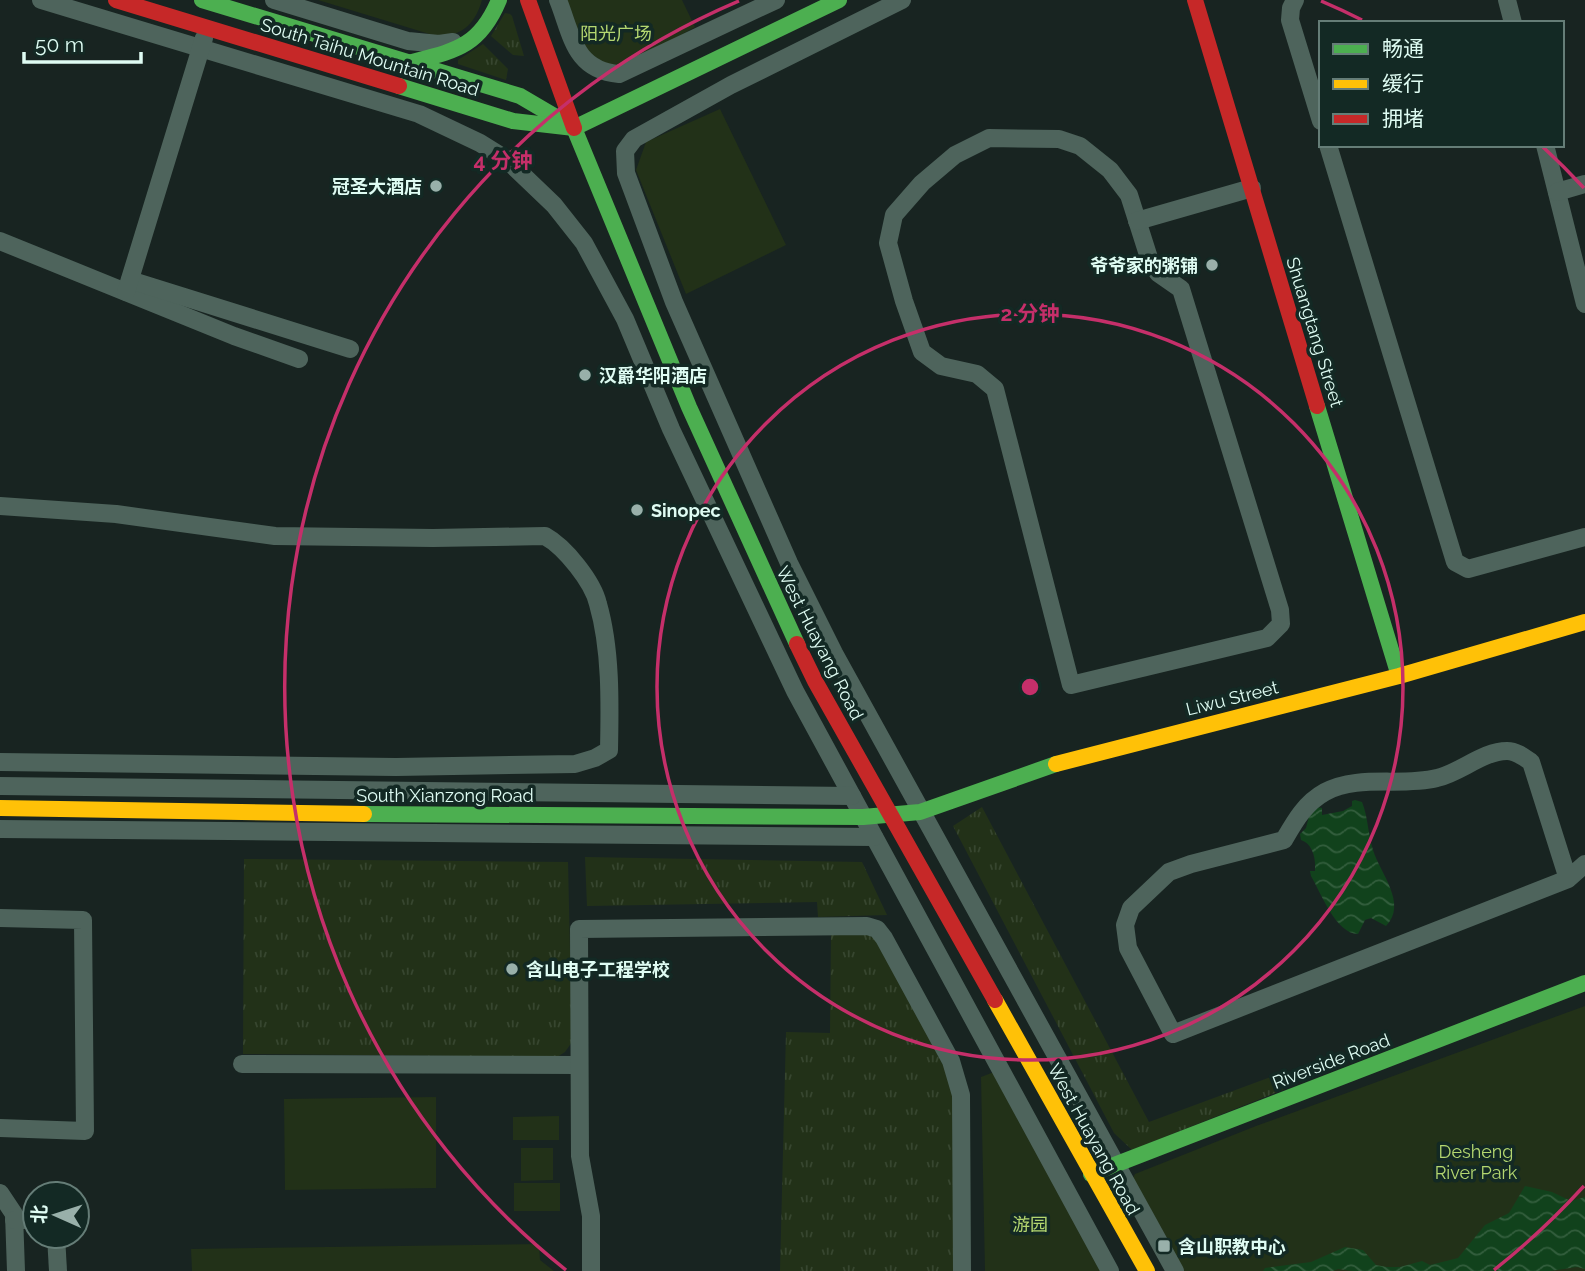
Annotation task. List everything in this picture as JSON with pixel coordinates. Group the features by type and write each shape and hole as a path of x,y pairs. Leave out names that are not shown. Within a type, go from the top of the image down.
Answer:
{"main road":[{"name":"South Taihu Mountain Road","path":"116,0 513,121 574,128"},
{"path":"408,63 465,48 481,35 492,19 499,0"},
{"name":"West Huayang Road","path":"528,0 574,128 646,309 766,583 815,681 1147,1271"},
{"path":"574,128 839,0"},
{"name":"Shuangtang Street","path":"1195,0 1399,676"},
{"name":"South Taihu Mountain Road","path":"208,2 520,96 574,128"},
{"name":"Liwu Street","path":"891,814 920,812 1054,764 1399,676 1585,622"},
{"name":"South Xianzong Road","path":"0,808 356,814 863,817 891,814"},
{"name":"Riverside Road","path":"1091,1174 1585,983"}],"street":[{"path":"41,0 419,114 452,128 506,159 554,205 584,243 625,319 671,429 795,691 1110,1271"},
{"path":"274,0 408,41 439,44 453,42 474,28 487,0"},
{"path":"558,0 582,60 603,72 619,74 776,0"},
{"path":"902,0 731,85 634,139 626,147 626,173 674,302 750,477 834,653 1175,1271"},
{"path":"1295,0 1290,20 1319,114"},
{"path":"1507,0 1512,21"},
{"path":"128,286 207,28 208,2"},
{"path":"989,138 1059,139 1080,146 1110,170 1129,195 1137,221 1150,261 1158,273 1181,289 1280,610 1281,624 1267,638 1071,685 995,389 977,374 941,366 922,352 904,302 888,243 894,215 922,183 955,155 989,138"},
{"path":"1329,147 1454,562 1468,569 1585,537"},
{"path":"1546,147 1585,304"},
{"path":"1557,192 1585,184"},
{"path":"1137,221 1251,188"},
{"path":"0,241 128,286 350,349"},
{"path":"128,286 234,336 299,359"},
{"path":"0,506 116,514 275,536 545,536 569,557 593,590 598,603 610,681 609,750 575,764 282,766 0,762"},
{"path":"1568,879 1531,762 1520,754 1507,751 1490,755 1441,778 1421,782 1349,785 1328,791 1311,801 1283,840 1169,872 1131,908 1125,925 1128,948 1172,1034 1568,879 1585,864"},
{"path":"282,766 284,813"},
{"path":"355,766 356,814"},
{"path":"0,786 852,796"},
{"path":"0,829 874,837"},
{"path":"0,918 83,920 85,1131 0,1128"},
{"path":"591,1271 591,1216 580,1156 579,929 867,926 877,929 884,938 951,1060 958,1079 961,1095 962,1271"},
{"path":"242,1064 579,1065"},
{"path":"0,1193 14,1214 16,1271"},
{"path":"15,1220 21,1220"},
{"path":"57,1250 58,1271"}],"green space":[{"path":"318,0 482,0 476,16 466,27 453,34 436,36"},
{"name":"阳光广场","path":"566,0 682,0 695,27 619,70 607,70 581,44"},
{"path":"505,13 512,16 524,56 513,55 491,36"},
{"path":"483,44 508,69 506,80 458,64 458,60"},
{"path":"720,109 786,245 686,294 636,170 646,142"},
{"path":"982,807 1149,1122 1287,1071 1291,1078 1290,1087 1132,1150 1114,1133 953,826"},
{"path":"585,857 862,862 887,915 818,917 817,902 587,906"},
{"path":"244,859 568,862 572,1042 565,1052 557,1057 243,1054"},
{"path":"831,934 869,935 876,939 953,1083 959,1271 780,1271 786,1032 830,1033"},
{"name":"Desheng River Park","path":"1585,1006 1585,1271 1177,1271 1126,1192 1135,1174 1256,1126"},
{"name":"游园","path":"994,1072 1111,1271 985,1271 981,1077"},
{"path":"436,1097 436,1188 285,1190 284,1099"},
{"path":"559,1116 559,1140 513,1140 513,1117"},
{"path":"521,1148 553,1148 553,1180 521,1181"},
{"path":"514,1183 560,1183 560,1211 514,1211"},
{"path":"539,1244 540,1260 554,1271 192,1271 191,1249"}],"water":[{"path":"1352,801 1362,802 1373,850 1390,888 1394,908 1386,926 1371,918 1365,920 1358,934 1343,927 1330,911 1311,876 1310,871 1315,871 1313,852 1301,840 1300,834 1317,807 1322,808 1322,815 1343,811 1352,806"},
{"path":"1525,1186 1552,1192 1571,1201 1585,1197 1585,1269 1263,1271 1265,1268 1311,1262 1345,1247 1363,1250 1376,1265 1387,1267 1400,1267 1422,1261 1430,1265 1458,1258 1485,1225 1509,1213"}],"traffic: fast":[{"path":"202,0 520,96 566,123"},
{"path":"408,63 439,55 474,38 491,16 499,0"},
{"path":"399,86 513,121 574,128 839,0"},
{"path":"574,128 689,407 797,644"},
{"path":"1317,406 1399,676"},
{"path":"364,814 863,817 920,812 1056,764"},
{"path":"1091,1174 1585,983"}],"traffic: slow":[{"path":"1056,764 1399,676 1585,622"},
{"path":"0,808 364,814"},
{"path":"995,1000 1147,1271"}],"traffic: jam":[{"path":"116,0 399,86"},
{"path":"528,0 574,128"},
{"path":"1195,0 1317,406"},
{"path":"797,644 815,681 995,1000"}],"place":[{"name":"冠圣大酒店","path":"436,186"},
{"name":"爷爷家的粥铺","path":"1212,265"},
{"name":"汉爵华阳酒店","path":"585,375"},
{"name":"Sinopec","path":"637,510"},
{"name":"含山电子工程学校","path":"512,969"},
{"name":"含山职教中心","path":"1164,1246"}]}
